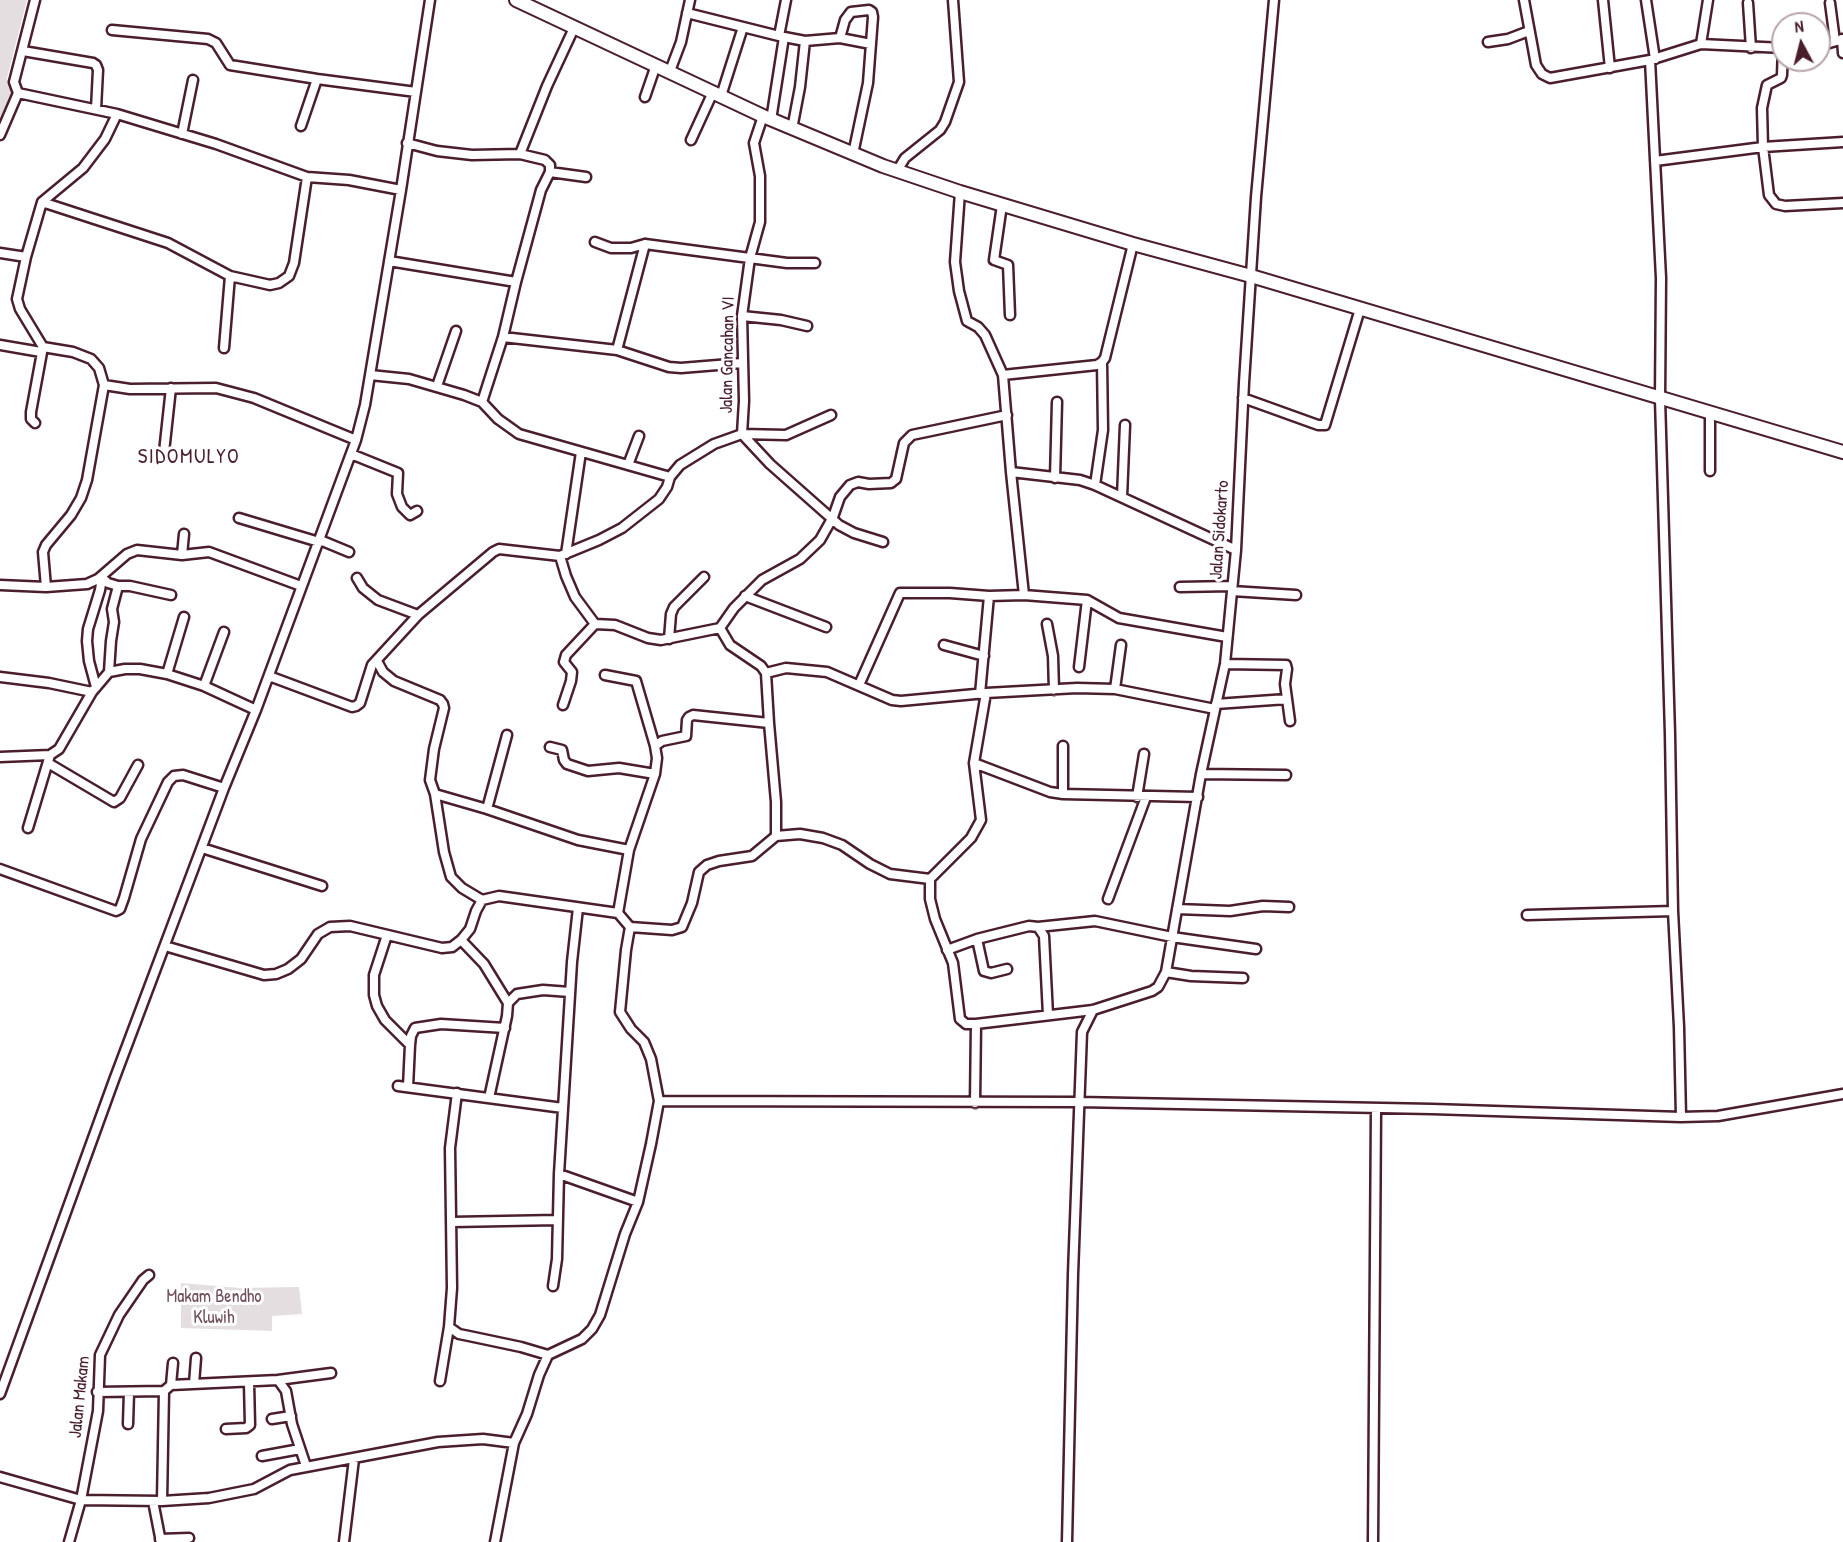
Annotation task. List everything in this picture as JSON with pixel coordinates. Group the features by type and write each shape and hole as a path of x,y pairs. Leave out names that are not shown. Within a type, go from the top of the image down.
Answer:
{"main road":[{"path":"516,0 767,118 897,171 1133,244 1251,276 1843,452"}],"street":[{"path":"0,135 18,93 15,82 35,0"},
{"path":"0,1394 114,1080 224,788 256,710 356,440 365,405 430,0"},
{"path":"670,71 681,42 690,0"},
{"name":"Jalan Gancahan VI","path":"268,676 352,707 360,703 372,665 418,615 496,550 563,555 606,536 645,511 663,493 670,477 680,465 714,444 742,435 744,401 742,316 750,258 760,222 760,176 754,143 767,118 786,0"},
{"path":"897,171 905,158 940,130 959,82 953,0"},
{"name":"Jalan Sidokarto","path":"1166,972 1202,774 1225,664 1236,550 1256,197 1274,0"},
{"path":"1524,0 1536,65 1542,74 1550,78 1653,60 1701,44 1771,48"},
{"path":"1603,0 1610,68"},
{"path":"1646,0 1653,60 1661,278 1660,399 1673,911 1681,1117"},
{"path":"1701,44 1708,0"},
{"path":"1748,3 1751,48"},
{"path":"1830,3 1843,53"},
{"path":"840,38 849,13 868,10 873,17 872,44 866,99 853,154"},
{"path":"687,14 805,41 840,38 872,44"},
{"path":"692,140 717,94 743,27"},
{"path":"520,154 546,86 574,28"},
{"path":"112,30 208,39 216,43 230,65 416,92"},
{"path":"1488,42 1508,39 1529,31"},
{"path":"792,129 805,41"},
{"path":"23,51 96,65 98,70 96,109"},
{"path":"645,97 656,65"},
{"path":"1782,72 1782,75 1767,85 1762,108 1763,147 1769,195 1776,204 1785,206 1843,202"},
{"path":"301,126 317,79"},
{"path":"182,134 193,80"},
{"path":"18,93 117,114 307,177 349,180 401,190"},
{"path":"35,423 31,419 42,349 17,299 26,257 42,201 83,168 105,139 117,114"},
{"path":"1655,162 1763,147 1843,142"},
{"path":"407,143 437,151 472,155 520,154 545,160 550,165 550,172 541,190 503,337 482,402"},
{"path":"550,172 586,177"},
{"path":"42,201 168,243 230,276 270,285 279,284 289,276 294,263 307,177"},
{"path":"960,192 955,262 964,315 967,321 978,327 984,335 1003,375 1024,595"},
{"path":"1002,205 994,260 1008,265 1010,315"},
{"path":"595,242 611,248 631,248 645,244 787,263 815,263"},
{"path":"617,350 645,244"},
{"path":"1003,375 1097,365 1102,362 1105,358 1133,244"},
{"path":"0,253 26,257"},
{"path":"389,261 516,282"},
{"path":"224,348 230,276"},
{"path":"1243,398 1318,425 1325,424 1360,309"},
{"path":"742,316 781,320 807,326"},
{"path":"437,386 456,331"},
{"path":"503,337 617,350 669,367 742,363"},
{"path":"0,345 73,352 91,359 99,368 104,385 87,480 81,498 43,552 46,587"},
{"path":"1095,485 1103,430 1102,362"},
{"path":"370,375 409,379 437,386 482,402 498,419 519,434 670,477"},
{"path":"104,385 130,389 216,388 254,398 356,440"},
{"path":"164,452 171,388"},
{"path":"1055,478 1057,402"},
{"path":"1710,414 1710,471"},
{"path":"742,435 786,435 831,415"},
{"path":"563,705 572,672 564,662 566,655 595,624 615,625 648,638 669,639 720,628 734,608 762,580 800,559 820,540 833,517 840,497 849,485 858,482 891,483 896,478 904,443 912,435 1006,415"},
{"path":"1122,498 1125,425"},
{"path":"628,465 639,435"},
{"path":"742,435 770,464 833,517 839,525 854,533 883,542"},
{"path":"581,452 563,555 566,576 575,597 595,624"},
{"path":"351,454 398,473 397,494 402,507 410,514 417,511"},
{"path":"1011,472 1080,480 1095,485 1236,550"},
{"path":"239,518 349,552"},
{"path":"182,555 184,534"},
{"path":"0,585 46,587 87,584 100,578 131,551 137,550 182,555 209,552 301,586"},
{"path":"100,578 118,586 130,586 171,595"},
{"path":"94,689 89,662 87,629 100,590 100,578"},
{"path":"357,578 363,588 378,600 418,615"},
{"path":"669,639 671,614 674,607 704,578"},
{"path":"28,828 49,759 59,749 94,689 109,672 114,622 112,609 118,586"},
{"path":"1180,587 1296,595"},
{"path":"859,685 900,593 1024,595 1087,600 1119,618 1227,637"},
{"path":"745,596 826,627"},
{"path":"989,596 983,693 974,763 980,807 980,826 930,879 930,899 952,963 960,1019 966,1024 976,1024 1093,1011 1152,991 1158,987 1166,972 1191,976 1243,978"},
{"path":"1079,667 1087,600"},
{"path":"167,674 184,617"},
{"path":"1047,624 1053,656 1054,690"},
{"path":"720,628 730,645 761,666 766,673 776,802 776,836"},
{"path":"204,686 224,632"},
{"path":"944,645 984,656"},
{"path":"1115,689 1121,645"},
{"path":"377,661 383,672 394,681 440,700 443,704 430,780 431,788 435,794 444,852 451,877 462,888 482,900 499,896 618,913 630,927 672,930 682,927 692,903 699,872 707,865 752,856 776,836 800,834 823,838 842,845 890,874 930,879"},
{"path":"1225,664 1286,665 1285,684 1290,721"},
{"path":"766,673 786,668 827,672 901,701 983,693 1115,689 1216,706 1287,699"},
{"path":"109,672 140,669 167,674 204,686 256,710"},
{"path":"605,675 636,681 657,758 656,774 629,850 618,913"},
{"path":"0,677 94,689"},
{"path":"655,746 662,741 686,736 687,720 693,715 769,723"},
{"path":"487,809 507,735"},
{"path":"1063,746 1063,794"},
{"path":"550,747 562,750 567,764 588,771 619,768 656,774"},
{"path":"1107,899 1141,797 1144,754"},
{"path":"0,757 49,759 112,802 120,798 138,765"},
{"path":"974,763 1050,792 1063,794 1198,797"},
{"path":"1202,774 1286,775"},
{"path":"0,869 116,911 120,909 124,898 141,838 168,782 174,776 183,775 224,788"},
{"path":"435,794 578,840 629,850"},
{"path":"201,848 322,886"},
{"path":"165,946 264,975 276,974 288,969 301,959 318,934 330,927 350,926 442,948 452,947 470,929 482,900"},
{"path":"1177,909 1230,911 1263,906 1289,907"},
{"path":"553,1286 570,992 578,908"},
{"path":"1527,915 1673,911"},
{"path":"947,950 977,939 1029,926 1090,921 1172,937 1256,949"},
{"path":"495,1542 514,1443 527,1414 538,1375 548,1356 582,1339 592,1329 600,1315 625,1234 638,1203 659,1101 651,1059 644,1042 631,1029 620,1012 630,927"},
{"path":"1038,927 1044,936 1048,1015"},
{"path":"387,935 374,975 374,995 385,1020 410,1045"},
{"path":"977,939 984,971 991,973 1007,969"},
{"path":"461,940 484,964 508,1002"},
{"path":"489,1098 505,1028 508,1002 513,996 543,990 570,992"},
{"path":"1067,1542 1082,1032 1093,1011"},
{"path":"408,1087 410,1045 413,1032 420,1026 441,1024 505,1028"},
{"path":"975,1103 976,1024"},
{"path":"398,1086 563,1108"},
{"path":"440,1382 449,1328 452,1288 450,1148 458,1093"},
{"path":"659,1101 1079,1102 1681,1117 1718,1116 1843,1094"},
{"path":"1373,1542 1376,1109"},
{"path":"559,1174 638,1203"},
{"path":"452,1222 557,1220"},
{"name":"Jalan Makam","path":"69,1542 81,1500 98,1411 100,1355 120,1315 143,1280 149,1275"},
{"path":"449,1328 469,1336 521,1347 548,1356"},
{"path":"194,1384 196,1358"},
{"path":"171,1385 173,1363"},
{"path":"98,1392 164,1391 171,1385 249,1383 331,1373"},
{"path":"278,1380 286,1391 306,1466"},
{"path":"226,1430 246,1428 250,1425 249,1383"},
{"path":"164,1391 158,1501 161,1540 189,1538"},
{"path":"128,1424 129,1392"},
{"path":"272,1419 291,1416"},
{"path":"0,1477 81,1500 158,1501 209,1498 254,1490 284,1472 306,1466 438,1442 483,1439 514,1443"},
{"path":"262,1456 300,1449"},
{"path":"344,1542 354,1459"}],"green space":[{"path":"0,0 27,0 7,78 13,99 0,138"},
{"name":"Makam Bendho Kluwih","path":"181,1283 240,1288 299,1287 302,1314 272,1316 272,1331 181,1328"}],"district":[{"name":"SIDOMULYO","path":"189,457"}]}
